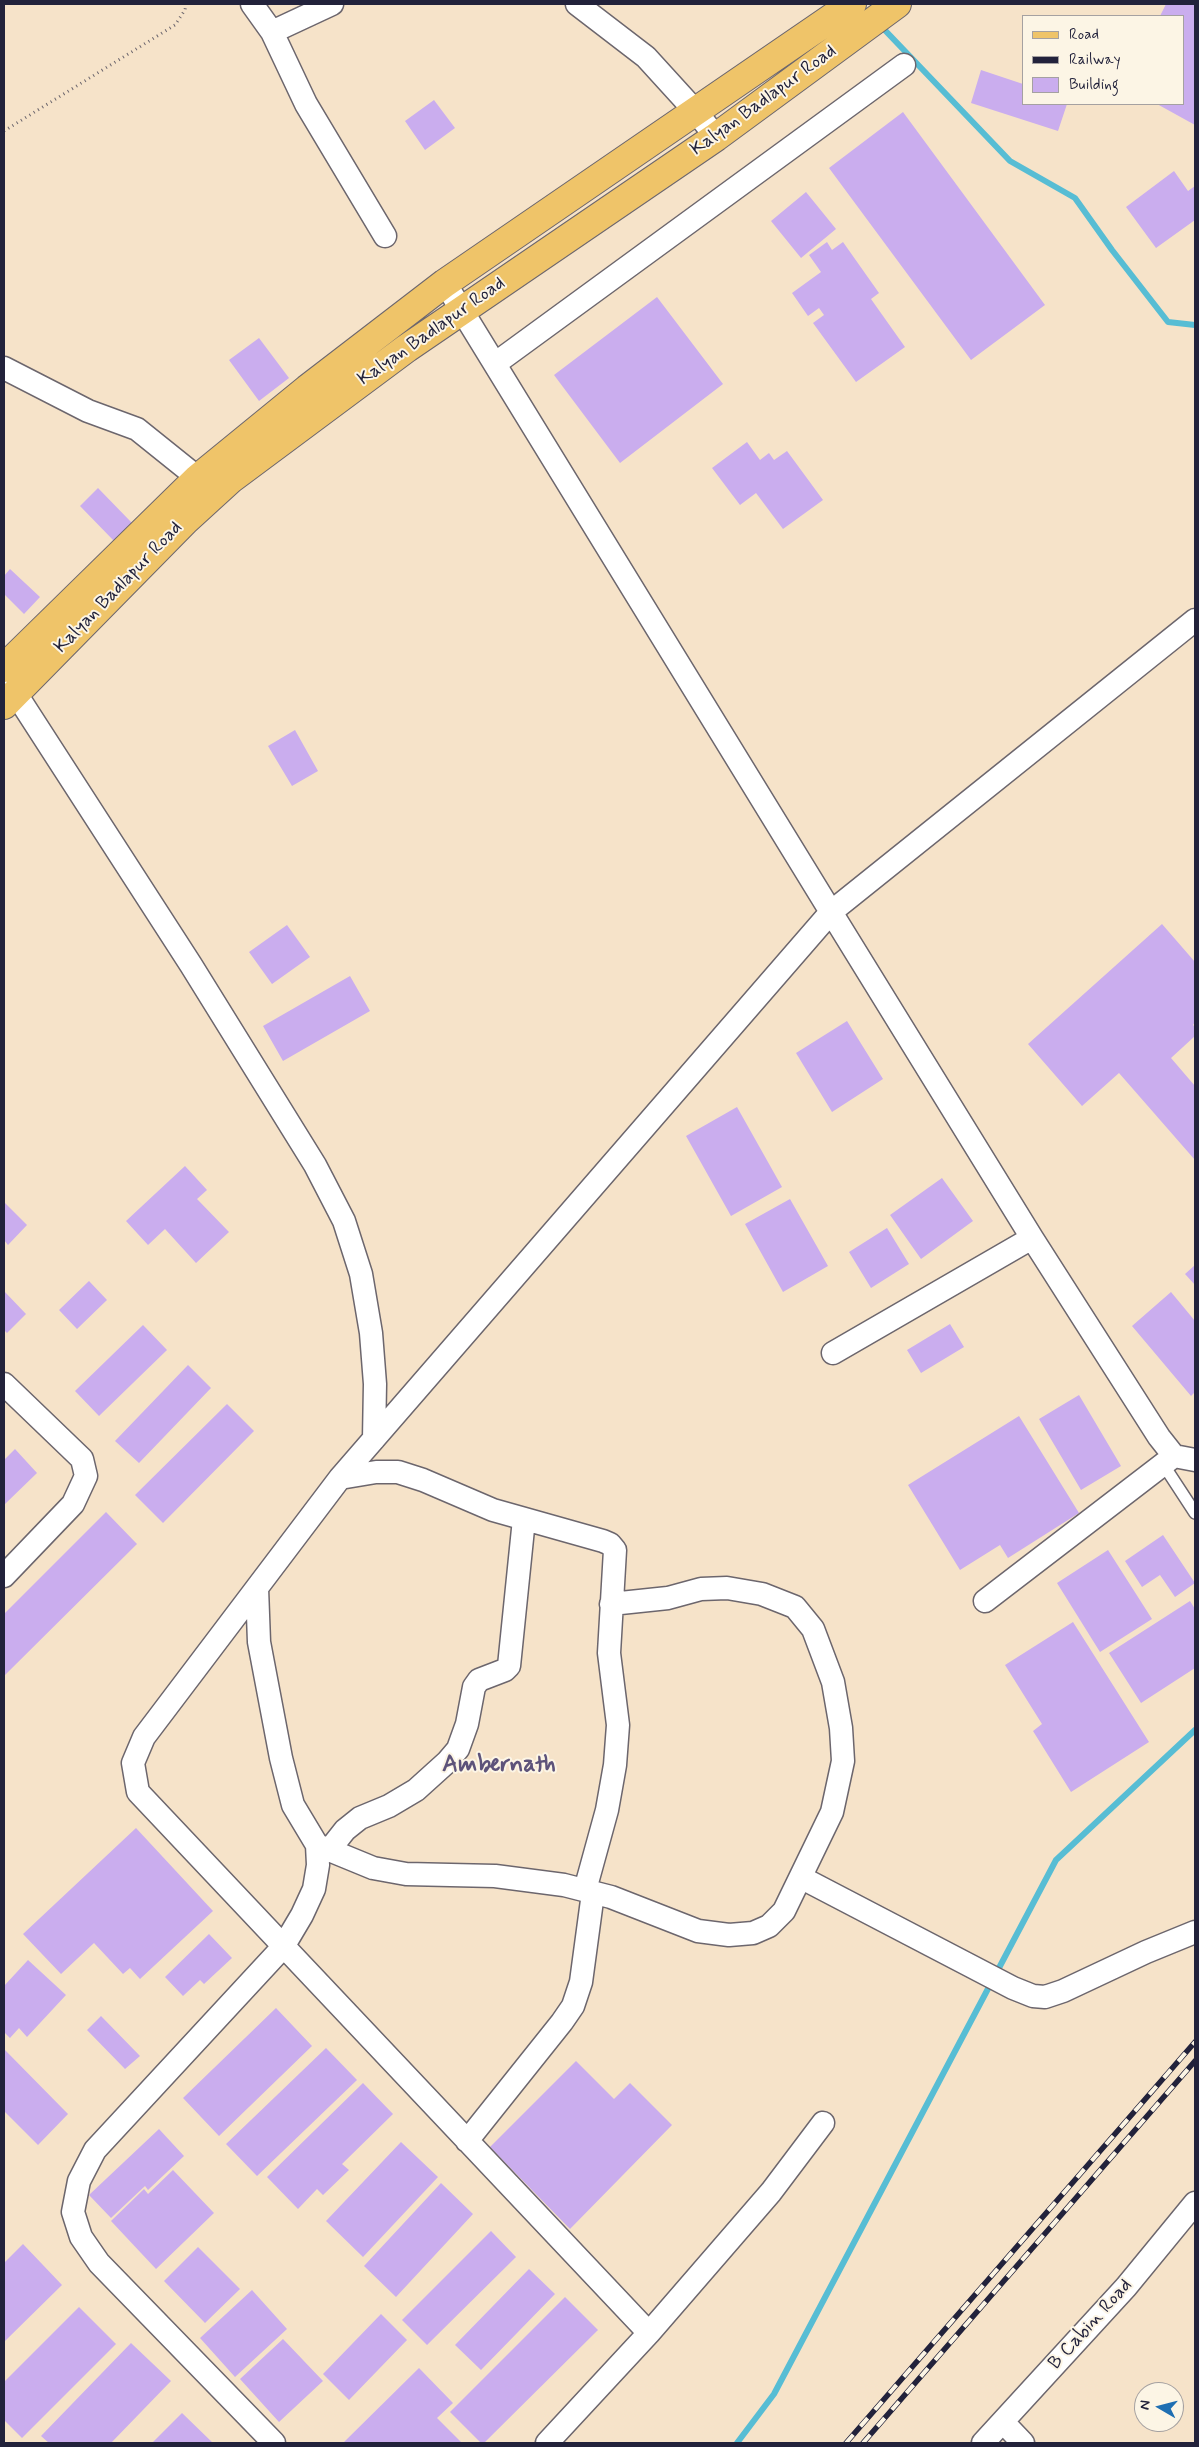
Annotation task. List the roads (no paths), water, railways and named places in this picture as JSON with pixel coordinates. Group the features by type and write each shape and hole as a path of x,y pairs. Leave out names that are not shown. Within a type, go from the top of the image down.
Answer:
{"main road":[{"name":"Kalyan Badlapur Road","path":"4,668 205,487 307,389 446,283 697,112 851,16 897,4"},
{"name":"Kalyan Badlapur Road","path":"8,691 205,487 304,424 462,310 716,137 851,16"}],"street":[{"path":"252,4 272,32 306,104 385,236"},
{"path":"272,32 332,4"},
{"path":"577,4 646,57 697,112 716,137"},
{"path":"496,363 904,65"},
{"path":"446,283 1032,1238 1159,1437 1177,1460 985,1601"},
{"path":"4,368 88,410 137,430 205,487"},
{"path":"649,2333 138,1792 133,1763 144,1737 340,1478 831,912 1195,620"},
{"path":"8,691 191,965 315,1165 344,1222 362,1274 371,1333 374,1384 374,1439"},
{"path":"833,1353 1032,1238"},
{"path":"4,1384 82,1459 86,1476 73,1504 4,1576"},
{"path":"340,1478 376,1472 398,1472 423,1480 493,1510 610,1544 615,1550 609,1653 618,1725 615,1764 589,1891 581,1982 573,2006 562,2022 467,2141"},
{"path":"274,2443 99,2263 81,2237 73,2212 79,2181 95,2150 283,1947 302,1915 314,1889 324,1847 360,1818 389,1806 416,1790 447,1762 458,1749 468,1724 474,1688 479,1680 505,1670 509,1666 524,1519"},
{"path":"257,1588 260,1642 281,1758 293,1806 324,1847 373,1868 406,1874 495,1876 564,1885 589,1891 698,1931 729,1935 753,1933 769,1926 784,1911 802,1878 832,1812 843,1761 841,1728 833,1682 813,1629 795,1608 762,1594 727,1588 701,1589 668,1598 611,1604"},
{"path":"802,1878 966,1964 1033,1996 1045,1997 1063,1991 1146,1952 1195,1932"},
{"path":"547,2443 649,2333 771,2192 823,2124"},
{"name":"B Cabin Road","path":"983,2443 1126,2287 1195,2203"},
{"path":"1002,2422 1023,2443"}],"lane":[{"path":"1177,1460 1195,1513"}],"waterway":[{"path":"879,24 1010,161 1075,198 1112,250 1168,322 1195,325"},
{"path":"737,2443 774,2394 1056,1860 1195,1730"}],"railway":[{"path":"846,2443 1195,2042"},
{"path":"863,2443 1195,2061"}],"district":[{"name":"Ambernath","path":"499,1766"}]}
